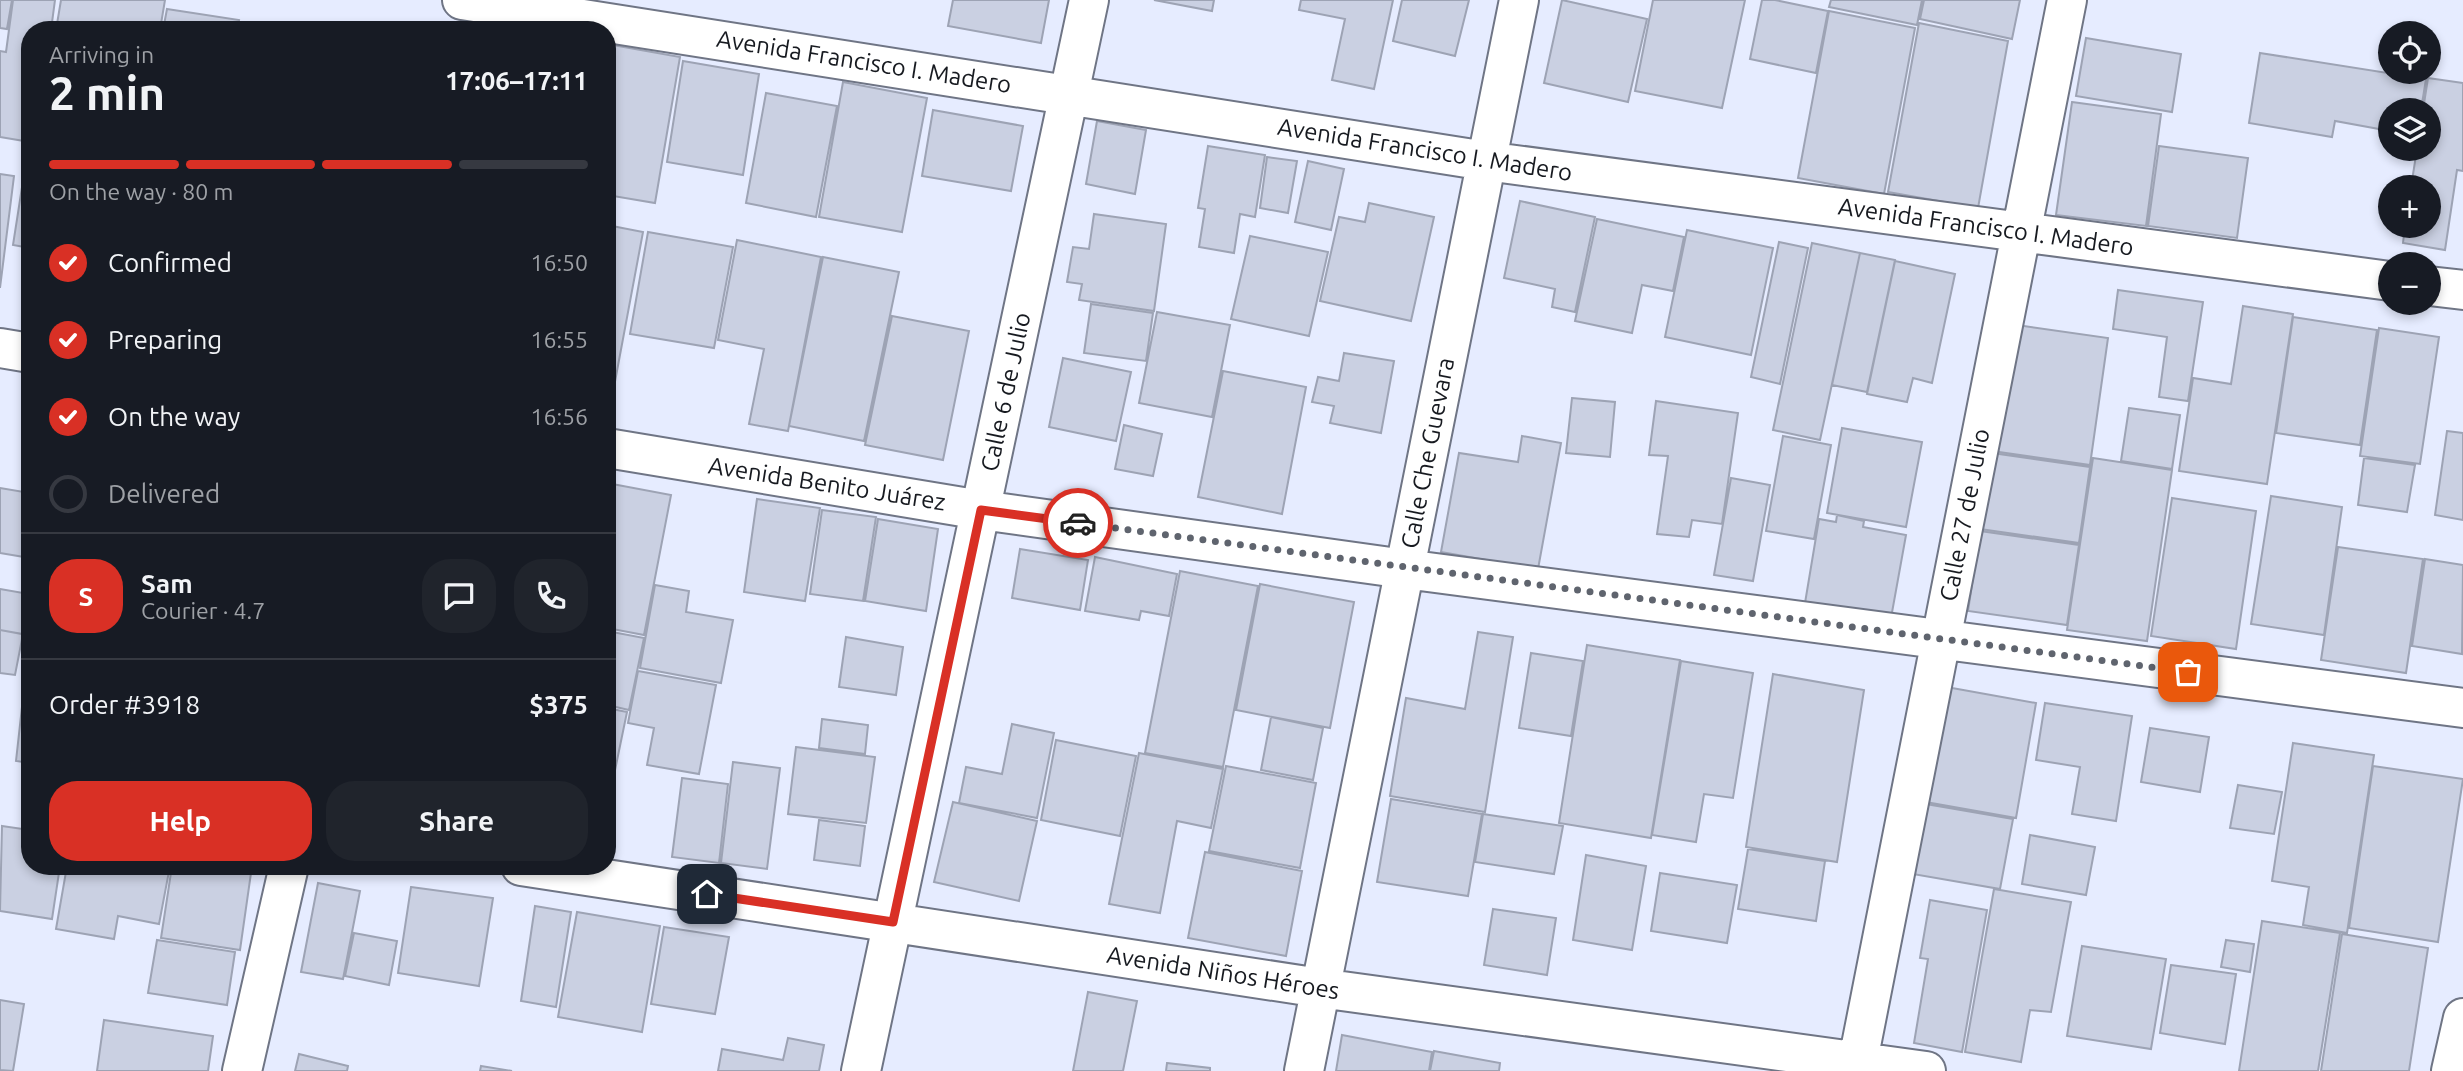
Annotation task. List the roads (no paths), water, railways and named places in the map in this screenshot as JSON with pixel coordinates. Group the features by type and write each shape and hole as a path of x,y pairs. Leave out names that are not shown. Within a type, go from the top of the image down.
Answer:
{"street":[{"name":"Avenida Francisco I. Madero","path":"461,0 595,21"},
{"name":"Calle 6 de Julio","path":"861,1071 1090,0"},
{"name":"Calle Che Guevara","path":"1304,1071 1519,0"},
{"name":"Calle 27 de Julio","path":"1857,1066 2067,0"},
{"name":"Avenida Francisco I. Madero","path":"616,24 1486,161 2378,279"},
{"path":"2441,287 2463,290"},
{"path":"0,348 21,352"},
{"name":"Avenida Benito Juárez","path":"616,449 981,510 1405,569 2463,708"},
{"path":"242,1071 287,875"},
{"name":"Avenida Niños Héroes","path":"581,875 1320,988 1857,1066 1926,1071"},
{"path":"2451,1071 2463,1018"}]}
